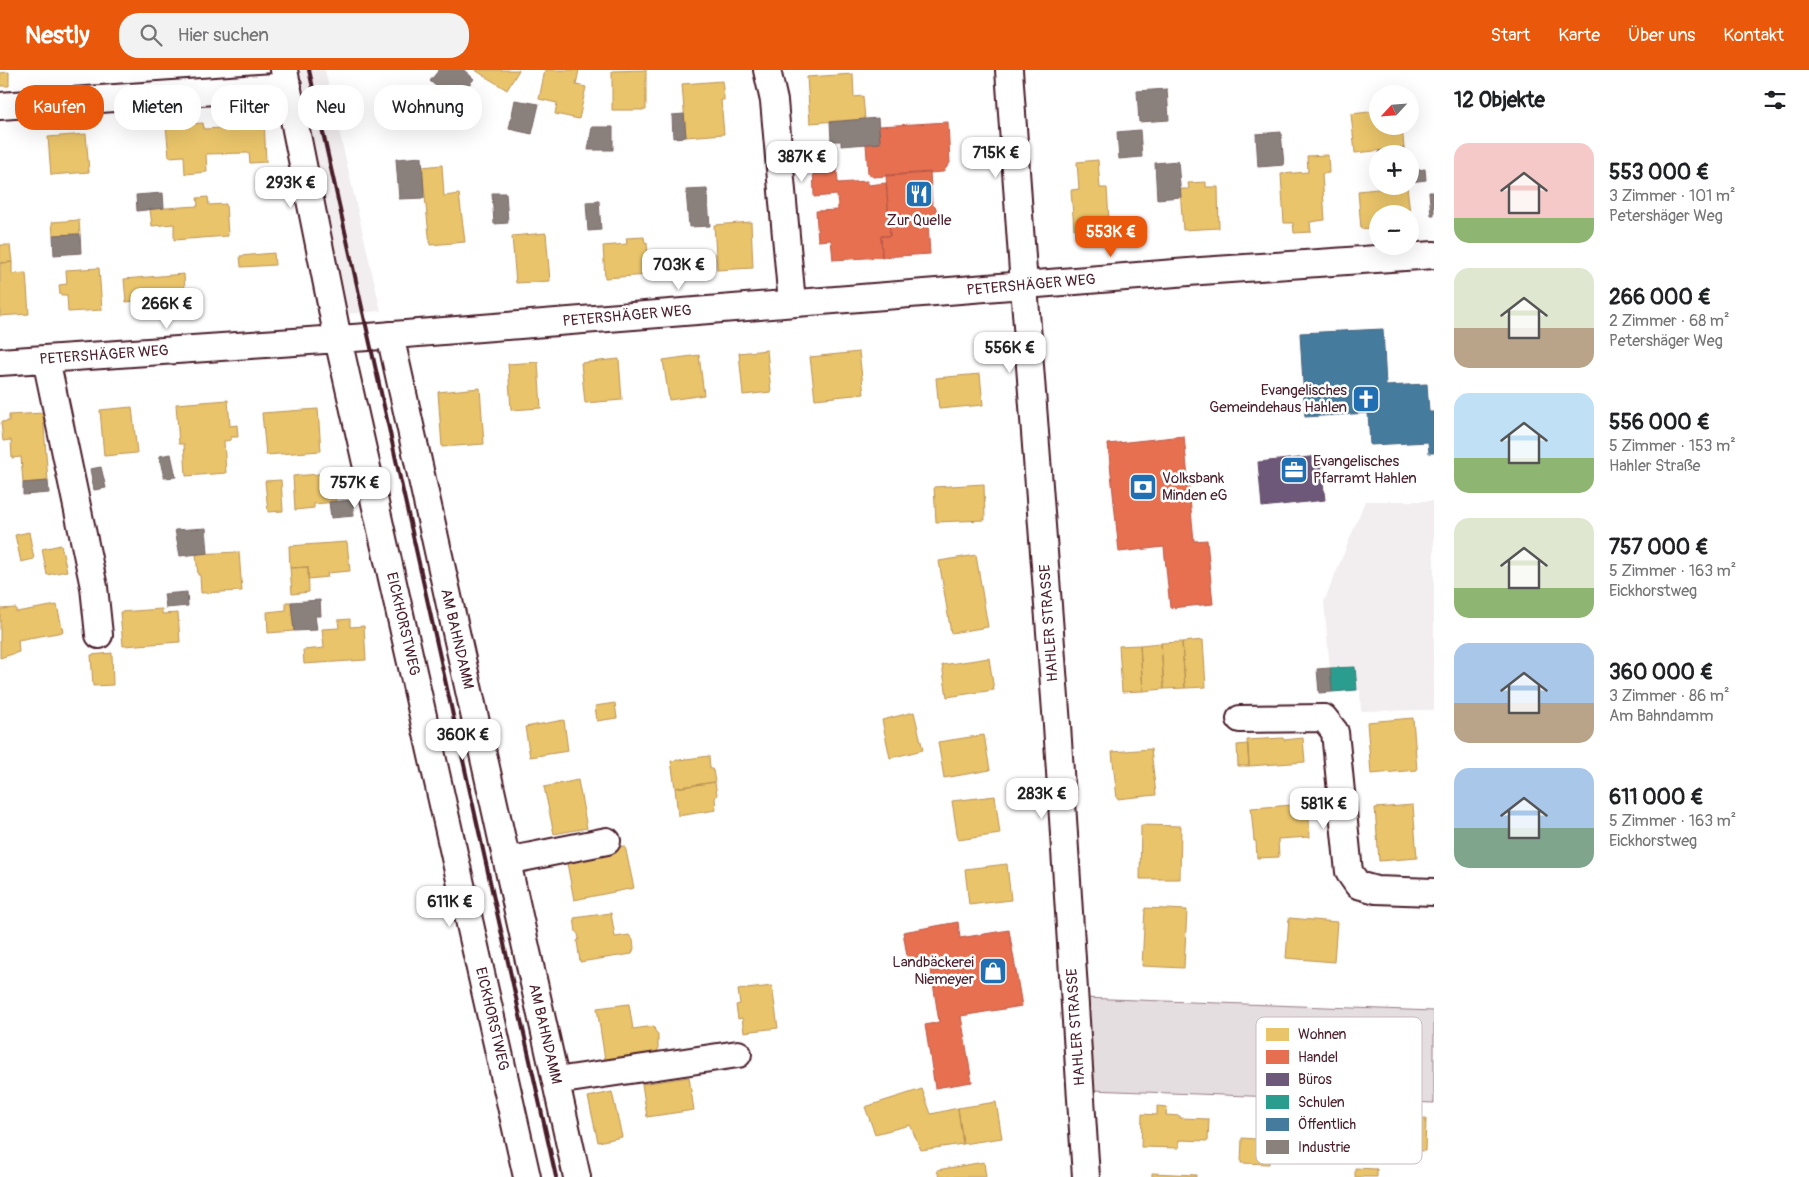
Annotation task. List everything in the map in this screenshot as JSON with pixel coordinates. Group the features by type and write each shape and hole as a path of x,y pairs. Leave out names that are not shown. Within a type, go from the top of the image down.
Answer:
{"street":[{"path":"767,70 774,101 792,303"},
{"name":"HAHLER STRASSE","path":"1010,70 1057,725 1086,1177"},
{"path":"0,106 286,78"},
{"name":"EICKHORSTWEG","path":"286,78 338,339 527,1177"},
{"name":"PETERSHÄGER WEG","path":"0,362 338,339 1211,270 1434,255"},
{"name":"AM BAHNDAMM","path":"390,335 577,1177"},
{"path":"46,359 94,587 99,635"},
{"path":"1240,719 1324,718 1335,732 1349,872 1358,885 1376,890 1434,892"},
{"path":"507,861 607,841"},
{"path":"556,1081 738,1054"}],"shaded area":[{"path":"295,70 325,70 328,85 298,85"},
{"path":"308,130 339,130 381,311 346,314"},
{"path":"1365,501 1434,501 1434,710 1361,711 1360,690 1332,692 1324,602"},
{"path":"1083,998 1434,1011 1434,1103 1422,1103 1422,1017 1256,1017 1256,1096 1091,1090"}],"building: Wohnen":[{"path":"475,70 519,70 507,90"},
{"path":"545,70 579,70 576,85 586,87 579,119 555,114 557,103 539,99"},
{"path":"646,70 646,110 612,110 612,71"},
{"path":"9,72 9,86 0,86 0,73"},
{"path":"853,74 854,97 863,96 865,119 810,123 807,77"},
{"path":"722,81 724,100 721,100 724,134 686,137 682,84"},
{"path":"1369,112 1369,135 1403,135 1404,145 1369,145 1369,152 1355,153 1351,114"},
{"path":"201,123 203,123 204,129 265,130 266,162 250,163 249,153 206,154 207,172 185,174 184,156 169,157 166,130 201,130"},
{"path":"86,134 89,172 51,175 48,137"},
{"path":"1328,155 1329,173 1322,174 1325,220 1310,222 1311,232 1294,233 1293,223 1284,223 1281,174 1308,172 1307,156"},
{"path":"1098,160 1100,188 1107,188 1110,235 1095,236 1094,228 1074,229 1071,190 1079,189 1077,162"},
{"path":"442,165 444,196 459,194 465,242 430,245 422,167"},
{"path":"1206,182 1206,187 1218,187 1219,228 1183,230 1180,189 1189,189 1188,183"},
{"path":"1369,190 1369,195 1408,195 1409,205 1369,205 1369,228 1361,229 1358,191"},
{"path":"208,197 209,205 226,204 228,236 174,240 174,224 152,226 150,209 198,206 197,198"},
{"path":"79,220 80,234 53,235 52,222"},
{"path":"751,222 753,268 717,270 714,225"},
{"path":"546,233 550,281 516,283 512,236"},
{"path":"644,237 645,243 647,242 649,275 605,278 603,246 627,244 626,238"},
{"path":"0,245 10,245 12,262 0,263"},
{"path":"274,253 275,265 241,267 240,256"},
{"path":"12,262 12,274 26,273 29,314 0,316 0,263"},
{"path":"99,268 102,310 68,312 67,295 60,295 59,285 67,284 66,270"},
{"path":"184,274 186,307 144,310 143,300 126,302 124,279"},
{"path":"767,350 771,392 743,395 739,353"},
{"path":"859,352 864,394 815,399 810,357"},
{"path":"699,355 704,395 669,400 663,360"},
{"path":"619,359 622,400 585,403 581,363"},
{"path":"538,362 541,408 511,410 508,364"},
{"path":"980,374 983,405 939,409 936,378"},
{"path":"480,388 484,444 442,447 438,392"},
{"path":"228,400 230,426 237,425 238,437 231,437 231,440 224,441 226,473 186,476 184,444 179,444 176,404"},
{"path":"132,407 137,453 104,456 100,410"},
{"path":"318,409 321,451 266,455 262,413"},
{"path":"43,413 48,481 23,483 21,457 12,458 11,440 3,441 1,422 9,421 9,415"},
{"path":"334,473 336,502 314,504 314,508 295,510 293,476"},
{"path":"281,480 283,511 268,512 265,481"},
{"path":"984,484 985,520 936,522 934,487"},
{"path":"29,532 34,559 21,562 15,535"},
{"path":"347,542 350,571 327,573 328,577 308,579 308,567 290,568 289,546"},
{"path":"61,545 67,571 47,575 42,549"},
{"path":"239,552 242,591 201,593 196,554"},
{"path":"976,555 988,627 951,633 939,561"},
{"path":"308,567 309,592 292,594 290,568"},
{"path":"286,602 291,602 294,631 268,633 267,612 286,610"},
{"path":"57,605 63,632 18,640 19,652 0,658 0,609 16,608 16,612"},
{"path":"162,609 162,614 178,613 180,642 123,646 120,612"},
{"path":"350,619 350,627 364,626 366,660 304,664 303,650 324,648 322,629 339,628 338,620"},
{"path":"1203,640 1206,687 1185,688 1182,642"},
{"path":"1182,642 1185,688 1164,689 1161,643"},
{"path":"1161,643 1164,689 1143,691 1140,645"},
{"path":"1140,645 1143,691 1122,692 1119,646"},
{"path":"112,653 113,685 93,686 91,655"},
{"path":"989,658 994,690 947,697 942,665"},
{"path":"615,703 617,718 597,721 595,706"},
{"path":"914,712 923,750 890,758 882,720"},
{"path":"1413,718 1417,770 1371,774 1367,722"},
{"path":"564,720 568,751 530,757 525,727"},
{"path":"984,735 990,770 944,778 938,742"},
{"path":"1283,738 1284,740 1303,738 1305,762 1249,766 1247,740"},
{"path":"1248,744 1249,766 1238,766 1237,745"},
{"path":"1151,749 1156,795 1117,799 1112,752"},
{"path":"709,756 710,768 713,770 715,782 675,788 671,761"},
{"path":"578,780 587,828 554,834 544,787"},
{"path":"715,782 717,795 715,798 716,810 678,816 675,788"},
{"path":"995,796 1000,834 958,840 952,801"},
{"path":"1308,804 1310,837 1278,839 1279,857 1257,858 1251,808"},
{"path":"1413,805 1417,858 1379,861 1375,808"},
{"path":"1141,825 1181,826 1180,879 1140,879"},
{"path":"625,846 634,888 574,900 566,858"},
{"path":"1007,864 1011,900 969,905 965,869"},
{"path":"1145,908 1187,910 1184,968 1142,966"},
{"path":"611,913 615,937 629,935 633,940 634,948 632,954 580,962 577,941 579,939 574,918"},
{"path":"1289,918 1337,922 1334,962 1286,958"},
{"path":"772,986 778,1028 744,1032 742,1018 738,1019 736,1005 740,1004 738,990"},
{"path":"629,1004 633,1029 654,1026 658,1034 658,1052 605,1060 597,1008"},
{"path":"689,1077 694,1110 647,1117 642,1084"},
{"path":"922,1089 931,1114 958,1108 963,1144 921,1150 910,1125 875,1134 865,1107"},
{"path":"612,1092 622,1137 598,1142 588,1097"},
{"path":"996,1102 1002,1138 963,1144 958,1108"},
{"path":"1157,1106 1167,1107 1166,1115 1180,1116 1180,1118 1209,1119 1208,1141 1179,1140 1179,1148 1141,1147 1142,1114 1157,1115"},
{"path":"1422,1119 1426,1119 1425,1151 1422,1151"},
{"path":"1242,1138 1256,1139 1256,1164 1241,1163"},
{"path":"984,1162 986,1177 939,1177 937,1170"},
{"path":"1355,1168 1377,1169 1377,1177 1355,1177"},
{"path":"1152,1173 1196,1175 1196,1177 1152,1177"}],"building: Handel":[{"path":"948,122 950,163 943,172 873,177 868,173 866,144 880,143 879,126"},
{"path":"836,158 838,183 867,181 868,185 886,183 890,236 881,236 882,257 833,260 831,240 818,241 816,211 838,210 837,195 814,197 813,160"},
{"path":"930,172 932,204 936,208 937,218 933,223 928,223 930,254 882,257 881,236 890,236 886,175"},
{"path":"1184,436 1194,541 1207,540 1213,604 1170,608 1164,547 1119,552 1108,444"},
{"path":"958,922 960,938 1009,930 1022,1006 961,1016 972,1082 935,1088 925,1025 939,1022 930,964 909,968 903,932"}],"building: Büros":[{"path":"1320,456 1325,500 1262,507 1258,462"}],"building: Schulen":[{"path":"1355,667 1357,690 1332,692 1330,668"}],"building: Öffentlich":[{"name":"Evangelisches Gemeindehaus Hahlen","path":"1383,329 1386,386 1427,384 1429,412 1434,412 1434,453 1429,453 1428,442 1370,445 1368,413 1305,417 1300,333"}],"building: Industrie":[{"path":"439,70 464,70 474,79 469,85 435,85 430,81"},
{"path":"1167,89 1169,120 1139,122 1137,91"},
{"path":"515,100 539,104 532,134 509,129"},
{"path":"684,114 686,137 673,138 672,115"},
{"path":"878,118 880,143 841,146 841,141 831,141 830,122"},
{"path":"592,127 613,127 613,150 588,150"},
{"path":"1140,130 1142,157 1119,159 1117,132"},
{"path":"1281,132 1284,165 1258,167 1256,134"},
{"path":"422,157 424,198 399,199 396,159"},
{"path":"1178,161 1181,197 1157,199 1155,163"},
{"path":"1425,169 1426,180 1419,181 1419,170"},
{"path":"707,189 710,226 689,227 686,190"},
{"path":"1429,192 1434,192 1434,215 1431,215"},
{"path":"163,193 164,208 137,211 136,195"},
{"path":"492,193 506,193 508,223 494,224"},
{"path":"599,201 601,230 588,231 586,202"},
{"path":"80,234 81,253 54,255 53,235"},
{"path":"171,454 176,477 164,478 159,456"},
{"path":"101,467 106,488 94,490 90,469"},
{"path":"48,481 49,493 23,495 23,483"},
{"path":"353,500 354,516 331,518 329,502"},
{"path":"206,528 208,553 180,556 175,530"},
{"path":"187,592 188,606 166,608 164,594"},
{"path":"320,600 321,616 315,616 317,630 294,631 291,602"},
{"path":"1330,668 1332,692 1319,693 1317,669"}],"railway":[{"path":"309,70 556,1177"}],"place":[{"name":"Zur Quelle","path":"919,194"},
{"name":"Evangelisches Gemeindehaus Hahlen","path":"1366,399"},
{"name":"Evangelisches Pfarramt Hahlen","path":"1294,470"},
{"name":"Volksbank Minden eG","path":"1143,487"},
{"name":"Landbäckerei Niemeyer","path":"993,971"}]}
